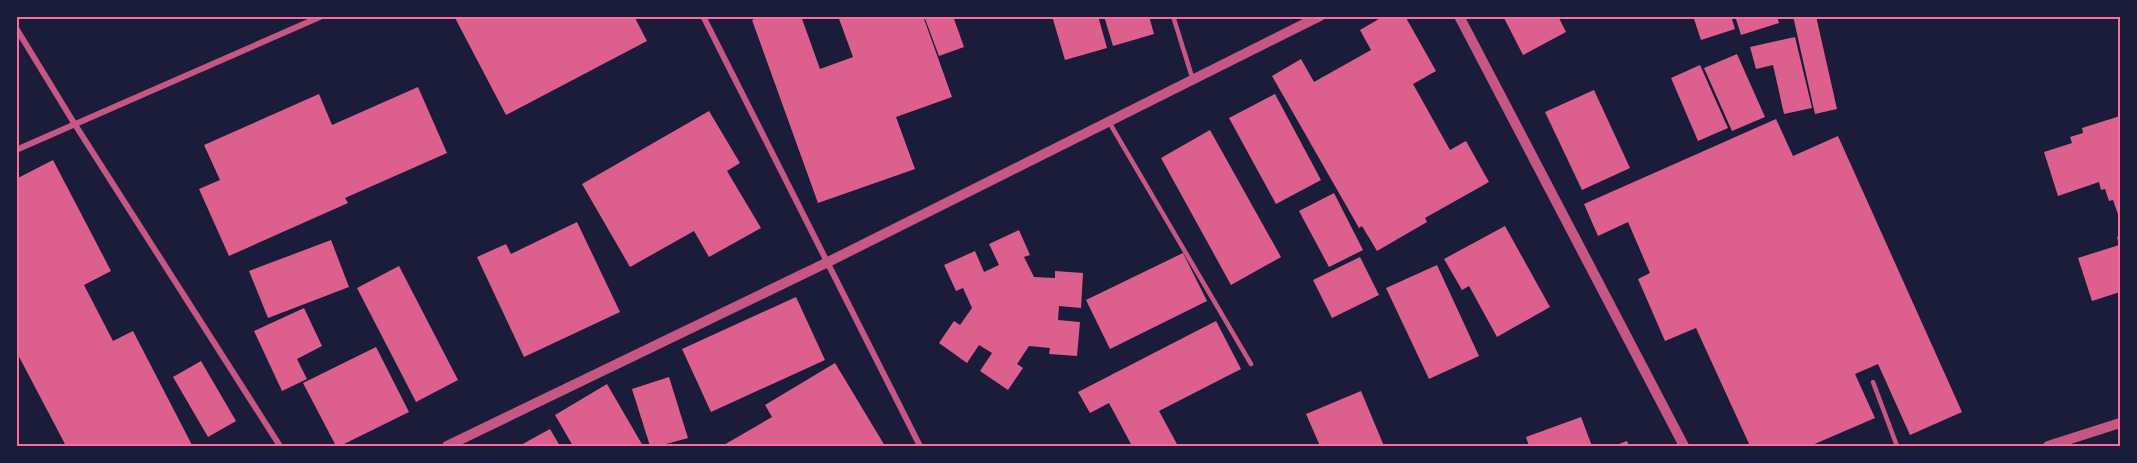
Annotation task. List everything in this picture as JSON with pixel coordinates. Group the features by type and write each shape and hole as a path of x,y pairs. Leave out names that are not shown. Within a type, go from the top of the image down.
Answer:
{"street":[{"path":"16,150 322,16"},
{"path":"703,16 920,447"},
{"path":"447,447 826,263 1320,16"},
{"path":"1459,16 1684,447"},
{"path":"16,28 280,447"},
{"path":"2048,447 2121,423"}],"lane":[{"path":"1173,16 1193,80"},
{"path":"1109,122 1251,364"},
{"path":"1873,382 1897,447"}],"building":[{"path":"454,16 634,16 647,41 506,115"},
{"path":"763,16 801,16 820,69 853,57 838,16 923,16 952,97 896,117 915,169 818,203 752,20"},
{"path":"924,16 953,16 964,47 939,56"},
{"path":"1052,16 1098,16 1107,48 1065,60"},
{"path":"1104,16 1149,16 1154,34 1113,46"},
{"path":"1384,16 1405,16 1436,71 1413,84 1450,150 1466,141 1489,182 1425,218 1427,222 1377,251 1362,226 1359,228 1272,76 1301,59 1314,82 1371,50 1360,30"},
{"path":"1503,16 1558,16 1566,32 1523,55"},
{"path":"1693,16 1731,16 1735,29 1701,40"},
{"path":"1735,16 1777,16 1779,23 1741,35"},
{"path":"1793,16 1816,16 1837,109 1815,114"},
{"path":"1795,37 1812,108 1784,114 1773,65 1756,69 1750,47"},
{"path":"1737,54 1765,117 1732,131 1704,68"},
{"path":"1700,65 1728,128 1698,141 1671,78"},
{"path":"418,87 447,153 345,198 348,203 229,256 199,189 220,180 204,145 319,94 332,125"},
{"path":"1594,90 1630,168 1582,190 1545,112"},
{"path":"1275,94 1321,180 1276,204 1229,118"},
{"path":"709,111 740,163 727,171 761,228 709,257 694,231 630,267 582,184"},
{"path":"2120,116 2120,220 2113,200 2109,201 2105,189 2101,190 2099,182 2058,196 2044,152 2072,143 2070,137 2083,133 2082,128"},
{"path":"1776,119 1793,156 1838,136 1962,412 1910,435 1878,364 1855,374 1875,418 1810,446 1750,446 1696,328 1665,341 1638,279 1650,273 1628,222 1598,236 1584,204"},
{"path":"1210,130 1281,257 1231,285 1161,158"},
{"path":"53,160 111,271 84,285 113,341 133,331 192,445 190,446 66,446 16,351 16,179"},
{"path":"1334,193 1363,250 1329,267 1299,211"},
{"path":"577,222 620,312 524,357 477,257 506,244 511,254"},
{"path":"1505,226 1550,307 1497,337 1469,286 1462,290 1444,259"},
{"path":"1019,230 1030,255 1024,257 1034,277 1055,278 1055,271 1083,273 1081,308 1059,306 1058,320 1080,322 1077,356 1049,354 1050,348 1029,346 1017,364 1023,368 1008,390 980,371 992,353 979,345 967,363 939,343 954,321 960,325 972,308 963,288 956,291 944,265 975,251 984,272 999,265 989,244"},
{"path":"2120,236 2120,292 2092,301 2078,258 2119,245 2117,237"},
{"path":"331,240 349,287 268,318 249,271"},
{"path":"1183,253 1207,301 1110,349 1086,300"},
{"path":"1360,257 1379,295 1332,318 1313,280"},
{"path":"1437,265 1479,356 1429,379 1386,288"},
{"path":"399,266 458,380 416,402 357,288"},
{"path":"796,297 825,360 711,412 682,349"},
{"path":"304,308 322,346 297,359 307,379 282,391 254,331"},
{"path":"1216,321 1241,369 1159,411 1178,446 1132,446 1109,403 1090,413 1078,392"},
{"path":"376,347 409,412 336,446 303,383"},
{"path":"201,361 236,421 208,437 173,377"},
{"path":"835,363 885,446 722,446 772,417 765,405"},
{"path":"669,377 688,438 659,446 650,446 632,389"},
{"path":"607,384 643,446 573,446 555,415"},
{"path":"1361,391 1384,446 1320,446 1306,414"},
{"path":"1581,417 1592,446 1529,446 1526,437"},
{"path":"550,429 560,446 519,446"},
{"path":"1627,441 1629,446 1614,446"}]}
